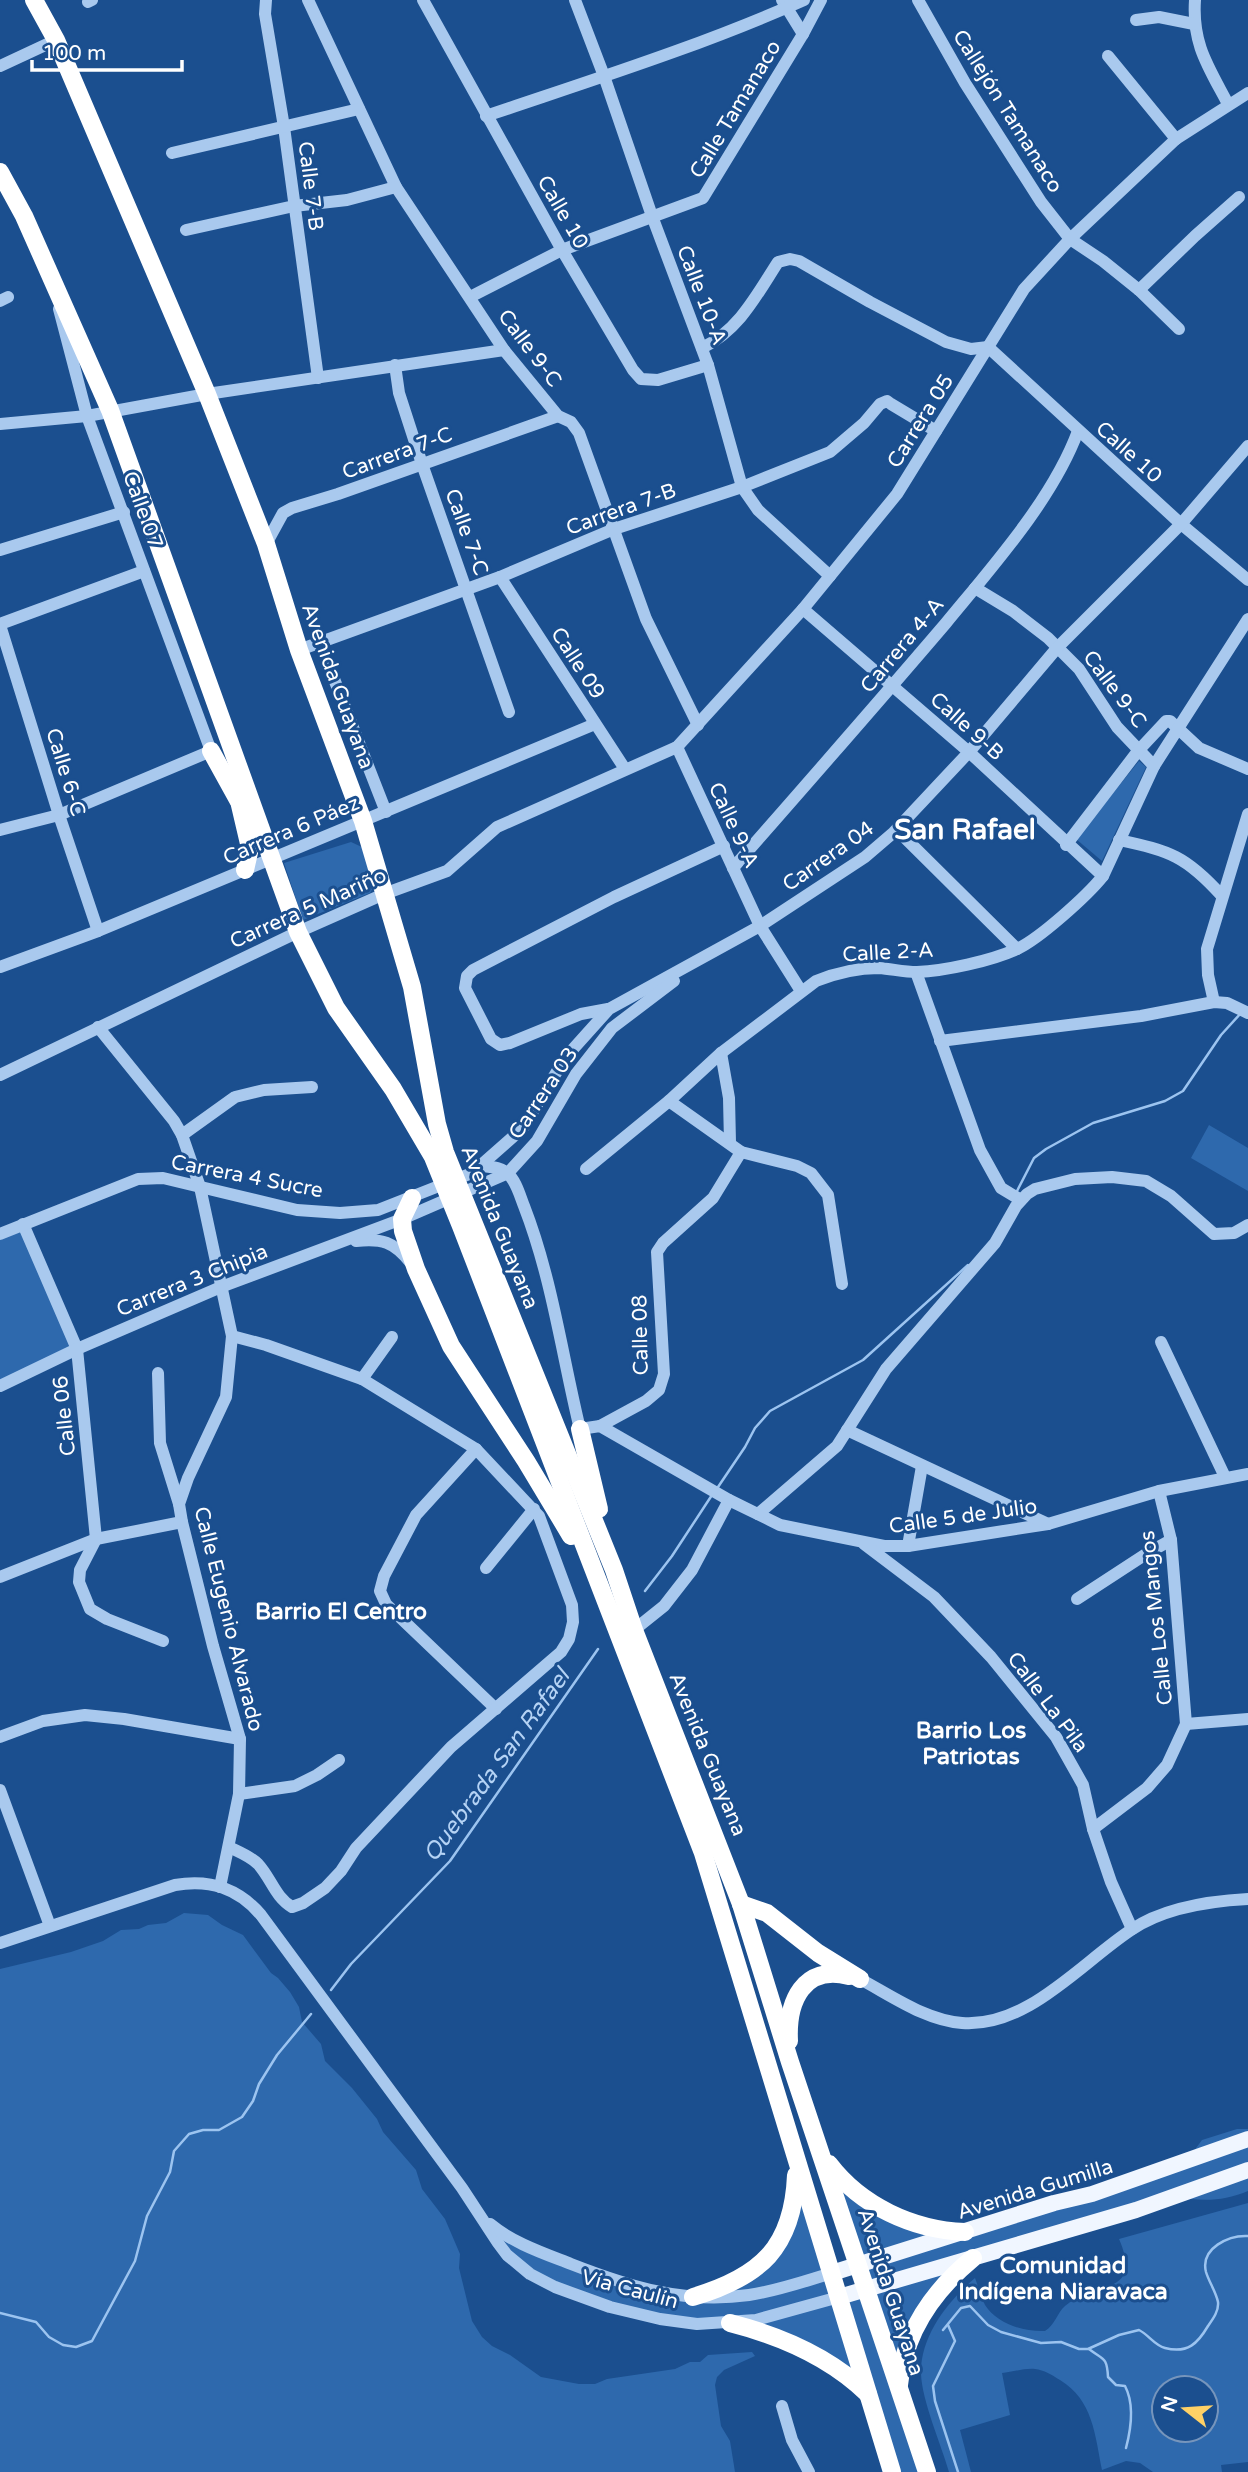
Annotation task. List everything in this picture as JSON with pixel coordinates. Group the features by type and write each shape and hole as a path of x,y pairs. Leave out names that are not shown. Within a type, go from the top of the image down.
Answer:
{"highway":[{"name":"Avenida Guayana","path":"34,0 56,40 207,394 266,544 299,650 363,821 412,987 437,1124 439,1154"},
{"name":"Avenida Guayana","path":"0,172 24,216 110,410 299,932 335,1007 439,1154 614,1570 634,1630 741,1904 790,2062 927,2472"},
{"path":"211,751 239,802 261,829"},
{"path":"239,766 239,802 250,848 246,870"},
{"path":"412,1198 402,1219 403,1231 416,1269 451,1346 526,1461 596,1579"},
{"name":"Avenida Guayana","path":"467,1223 596,1579 703,1853 892,2472"},
{"path":"580,1429 614,1570"},
{"path":"741,1904 767,1913 818,1954 860,1979"},
{"path":"790,2062 788,2027 792,2004 805,1984 821,1973 838,1973 860,1979"},
{"path":"820,2151 840,2178 879,2206 922,2227 965,2232"},
{"path":"693,2297 751,2273 774,2250 793,2208 797,2161"},
{"path":"899,2389 907,2344 924,2311 944,2283 973,2258"},
{"path":"730,2323 760,2331 841,2369 870,2396"}],"main road":[{"name":"Avenida Gumilla","path":"832,2273 1054,2203 1092,2194 1248,2139"},
{"path":"839,2297 1136,2210 1248,2170"}],"street":[{"name":"Calle 7-B","path":"265,0 318,378"},
{"name":"Calle 9-C","path":"308,0 396,187 504,350 558,416 571,422 579,433 646,620 698,725"},
{"name":"Calle 10","path":"423,0 562,250 633,370 641,379 658,380 708,365"},
{"name":"Calle 10-A","path":"575,0 708,365 742,487 758,510 830,576"},
{"path":"486,116 604,76 784,4 804,0"},
{"name":"Calle Tamanaco","path":"470,297 562,250 703,198 821,0"},
{"name":"Callejón Tamanaco","path":"918,0 965,83 1041,202 1070,239 1139,290 1179,329"},
{"path":"1195,0 1194,24 1200,50 1228,104"},
{"path":"784,4 803,34"},
{"path":"1136,20 1159,18 1194,24"},
{"path":"0,66 56,40"},
{"path":"1108,56 1176,139"},
{"name":"Carrera 05","path":"625,769 677,747 803,610 897,494 1024,289 1070,239 1176,139 1248,93"},
{"path":"172,153 359,109"},
{"path":"186,230 294,206 347,200 396,187"},
{"path":"1139,290 1195,236 1240,198"},
{"path":"702,348 722,337 736,324 778,262 790,259 799,261 946,342 971,349 989,347"},
{"name":"Calle 07","path":"52,279 87,416 211,751"},
{"name":"Calle 10","path":"989,347 1181,524 1248,580"},
{"path":"0,424 87,416 207,394 504,350"},
{"name":"Calle 7-C","path":"395,365 400,393 422,464 509,712"},
{"name":"Carrera 7-B","path":"299,650 500,577 614,529 742,487 830,452 864,423 880,404 887,401 936,431"},
{"name":"Carrera 7-C","path":"266,544 283,513 292,508 558,416"},
{"name":"Carrera 4-A","path":"733,868 975,588 1042,501 1072,449 1078,431"},
{"name":"Carrera 04","path":"412,1198 472,1173 523,1128 565,1058 609,1009 760,926 865,858 897,830 969,752 1058,648 1181,524 1248,446"},
{"path":"0,550 124,512"},
{"path":"0,624 144,571"},
{"name":"Calle 09","path":"500,577 625,769"},
{"name":"Calle 9-C","path":"975,588 1013,611 1058,648 1079,669 1117,727 1154,766"},
{"name":"Calle 9-B","path":"803,610 969,752 1102,876"},
{"name":"Calle 2-A","path":"586,1169 669,1101 721,1052 816,981 834,974 877,968 916,972 951,968 1017,949 1091,891 1102,876 1154,766 1248,619"},
{"name":"Calle 6-C","path":"0,624 98,931"},
{"path":"320,643 386,812"},
{"path":"1066,845 1162,723 1170,720 1199,748 1243,766 1248,755"},
{"name":"Carrera 6 Páez","path":"0,967 98,931 595,724"},
{"name":"Calle 9-A","path":"677,747 760,926 802,990"},
{"path":"0,830 59,815 211,751"},
{"name":"Carrera 5 Mariño","path":"0,1075 299,932 384,894 447,871 497,827 625,769"},
{"path":"1214,1002 1208,975 1207,948 1248,814"},
{"path":"897,830 1017,949"},
{"path":"1119,840 1174,855 1198,870 1222,896"},
{"path":"609,1009 581,1014 500,1045 491,1039 465,988 467,976 473,970 614,897 724,846"},
{"name":"Carrera 03","path":"402,1219 508,1173 537,1141 576,1074 612,1028 698,961"},
{"path":"916,972 980,1150 1001,1188 1018,1199"},
{"path":"940,1041 1141,1016 1214,1002 1243,1010"},
{"name":"Calle Eugenio Alvarado","path":"99,1027 174,1121 182,1135 200,1187 232,1336 226,1397 199,1452 180,1504 182,1522 213,1646 240,1739 239,1794 220,1886"},
{"path":"721,1052 729,1098 730,1143"},
{"path":"182,1135 235,1097 264,1090 312,1087"},
{"path":"669,1101 741,1152 797,1166 811,1173 828,1195 842,1284"},
{"name":"Calle 08","path":"600,1426 628,1413 659,1390 664,1374 657,1252 663,1242 713,1198 741,1152"},
{"path":"482,1166 508,1173 517,1188 534,1233 553,1302 580,1429 600,1426"},
{"name":"Carrera 4 Sucre","path":"0,1234 138,1179 163,1178 297,1210 340,1213 378,1210 412,1198"},
{"path":"758,1514 837,1446 886,1368 995,1244 1018,1199 1035,1189 1075,1179 1135,1179 1146,1181 1171,1196 1213,1234 1234,1234 1248,1225"},
{"name":"Carrera 3 Chipia","path":"0,1386 76,1349 222,1287 402,1219"},
{"name":"Calle 06","path":"23,1224 76,1349 96,1539"},
{"path":"338,1242 370,1239 387,1242 400,1249 416,1269"},
{"path":"229,1847 247,1855 257,1864 282,1901 292,1907 303,1903 325,1888 341,1871 356,1848 451,1746 561,1652 569,1639 573,1622 572,1605 534,1509 476,1449 362,1379 266,1345 232,1336"},
{"path":"362,1379 392,1337"},
{"path":"1161,1342 1225,1477"},
{"path":"158,1373 160,1443 180,1504"},
{"name":"Calle 5 de Julio","path":"600,1426 725,1498 780,1525 864,1544 908,1546 1048,1524 1159,1491 1248,1474"},
{"path":"846,1430 1048,1524"},
{"path":"476,1449 416,1515 384,1576 380,1591 386,1604 496,1709"},
{"path":"908,1546 922,1465"},
{"name":"Calle Los Mangos","path":"1093,1829 1147,1788 1167,1765 1186,1724 1171,1540 1159,1491"},
{"path":"634,1630 664,1606 692,1570 725,1498"},
{"path":"486,1568 534,1509"},
{"path":"0,1577 96,1539 182,1522"},
{"path":"96,1539 80,1570 79,1582 90,1609 107,1619 163,1641"},
{"path":"1077,1600 1171,1540"},
{"name":"Calle La Pila","path":"864,1544 934,1597 990,1657 1056,1737 1083,1785 1093,1829 1111,1882 1132,1929"},
{"path":"0,1737 43,1721 85,1715 240,1739"},
{"path":"1186,1724 1248,1719"},
{"path":"239,1794 295,1786 340,1760"},
{"path":"0,1790 50,1926"},
{"path":"0,1943 175,1885 201,1882 220,1886"},
{"name":"Vía Caulín","path":"220,1886 252,1904 508,2255 530,2274 555,2287 610,2308 640,2316 697,2324 730,2323 780,2314 839,2297"},
{"path":"860,1979 932,2017 964,2023 1001,2019 1050,1993 1132,1929 1156,1917 1217,1901 1248,1899"},
{"name":"Vía Caulín","path":"481,2216 513,2240 619,2283 654,2292 693,2297 751,2295 832,2273"},
{"path":"782,2406 792,2440 809,2472"}],"shaded area":[{"path":"1139,761 1146,767 1102,861 1076,839"},
{"path":"351,842 364,848 375,884 370,893 303,920 284,863"},
{"path":"1209,1125 1248,1148 1248,1191 1191,1158"},
{"path":"22,1229 72,1347 0,1382 0,1239"},
{"path":"184,1913 208,1915 243,1935 271,1973 290,1992 299,2007 302,2022 321,2044 325,2061 352,2088 377,2119 383,2132 416,2170 422,2189 445,2219 460,2254 459,2268 472,2321 482,2337 492,2346 541,2377 579,2384 595,2384 607,2379 675,2369 690,2362 700,2362 708,2355 752,2352 755,2356 724,2370 717,2377 715,2385 721,2426 730,2441 735,2472 0,2472 0,1969 71,1952 103,1941 121,1930 166,1923"},
{"path":"1237,2129 1248,2129 1248,2191 1212,2200 1175,2197 973,2258 955,2273 902,2363 927,2472 892,2472 870,2396 775,2336 623,2312 518,2265 499,2231 529,2249 693,2297 774,2250 797,2161 839,2297 865,2290 820,2151 850,2187 946,2231 1185,2163 1202,2140"},
{"path":"1248,2203 1248,2462 1221,2465 1222,2472 1153,2472 1140,2463 1126,2461 1102,2470 1091,2419 1080,2398 1054,2376 1042,2370 1031,2369 1002,2373 1010,2415 960,2430 971,2472 949,2472 928,2409 921,2374 925,2346 937,2320 955,2297 975,2278 985,2305 996,2317 1020,2328 1045,2331 1065,2306 1121,2279 1125,2270 1125,2257 1119,2239"}],"waterway":[{"name":"Quebrada San Rafael","path":"1016,1193 1034,1158 1046,1149 1093,1123 1165,1101 1183,1091 1221,1035 1241,1013"},
{"name":"Quebrada San Rafael","path":"716,1490 755,1428 770,1411 863,1360 968,1265"},
{"name":"Quebrada San Rafael","path":"645,1591 672,1556 712,1495"},
{"name":"Quebrada San Rafael","path":"331,1990 351,1964 450,1861 598,1649"},
{"name":"Quebrada San Rafael","path":"0,2313 36,2322 49,2337 63,2345 76,2347 92,2341 135,2261 147,2216 170,2172 174,2151 189,2134 203,2130 219,2130 242,2117 277,2055 311,2014"},
{"path":"943,2330 961,2308 970,2306 988,2325 1001,2332 1041,2343 1061,2342 1079,2349 1088,2349 1119,2335 1139,2330 1161,2347 1186,2348 1200,2337 1218,2309 1217,2298 1206,2272 1207,2256 1225,2241 1248,2236"},
{"path":"948,2325 955,2341 933,2386 935,2401 958,2472"},
{"path":"1089,2349 1105,2362 1108,2377 1116,2385 1125,2386 1128,2393 1131,2417 1126,2448"}],"district":[{"name":"San Rafael","path":"965,829"},
{"name":"Barrio El Centro","path":"341,1611"},
{"name":"Barrio Los Patriotas","path":"971,1743"},
{"name":"Comunidad Indígena Niaravaca","path":"1063,2278"}]}
